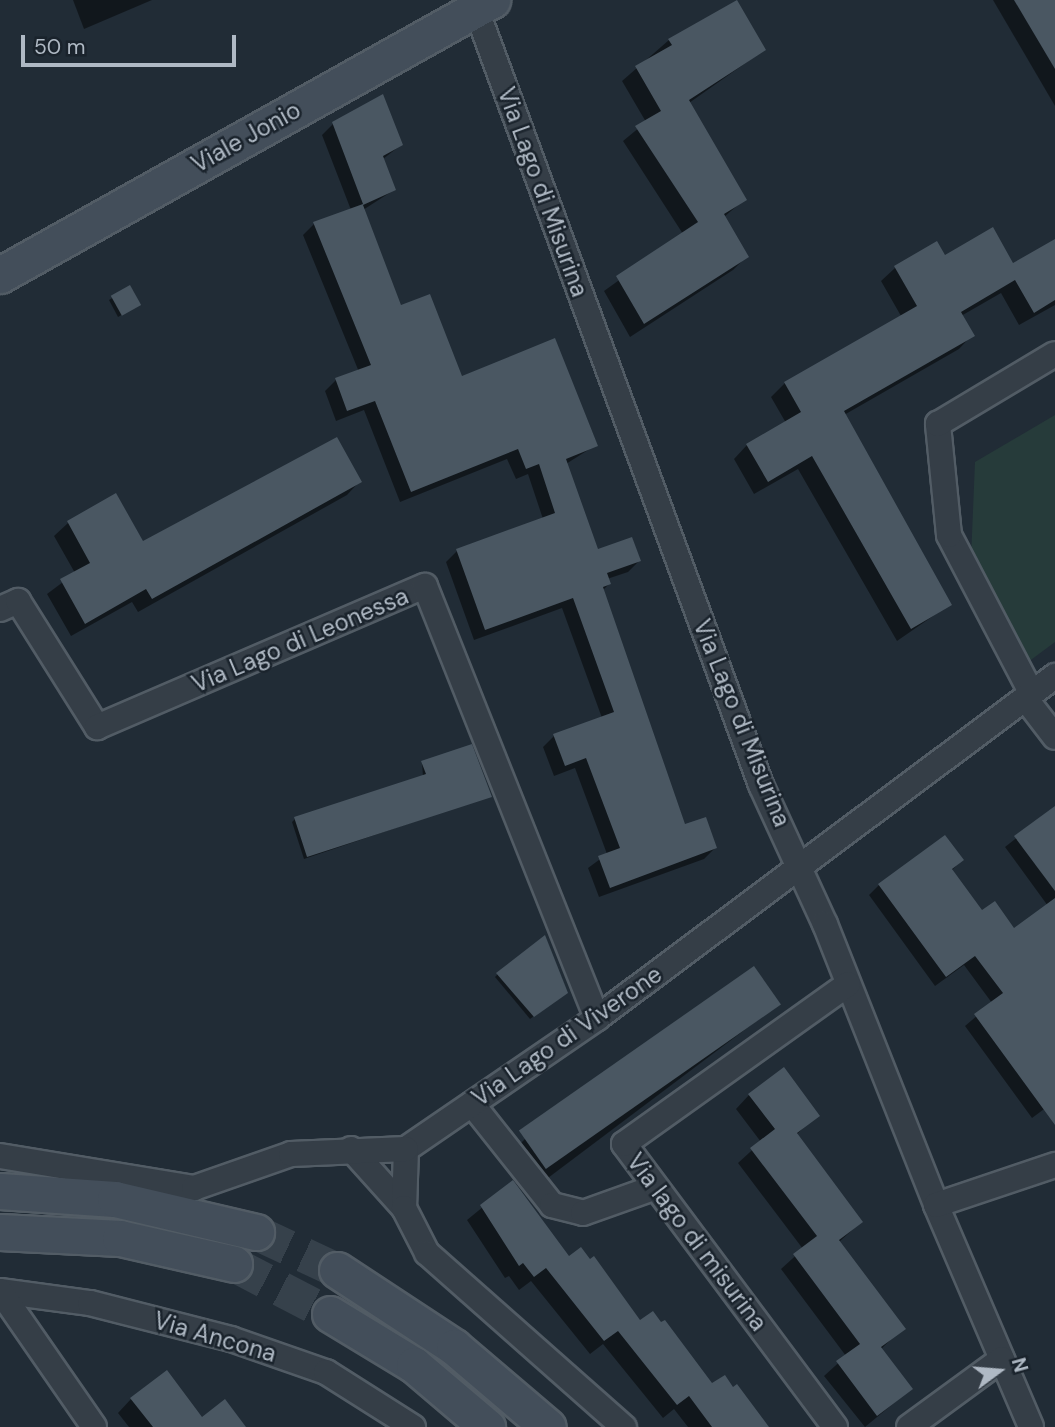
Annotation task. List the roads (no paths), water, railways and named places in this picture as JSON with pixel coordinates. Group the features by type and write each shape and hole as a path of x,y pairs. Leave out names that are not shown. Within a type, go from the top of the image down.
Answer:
{"main road":[{"name":"Viale Jonio","path":"0,247 471,3"},
{"name":"Viale Jonio","path":"0,275 471,3"},
{"path":"0,1191 115,1199 256,1232"},
{"path":"0,1233 120,1238 234,1264"},
{"path":"337,1270 454,1346 548,1427"},
{"path":"330,1314 414,1365 487,1427"}],"street":[{"name":"Via Lago di Misurina","path":"471,3 761,785 801,866 936,1205 1031,1427"},
{"path":"1055,354 938,424 949,536 1028,696 1055,737"},
{"name":"Via Lago di Leonessa","path":"0,609 18,601 97,727 425,586 597,1018"},
{"name":"Via Lago di Viverone","path":"406,1149 597,1018 1055,676"},
{"name":"Via lago di misurina","path":"835,1427 624,1144 848,984"},
{"path":"472,1104 552,1205 583,1213 656,1187"},
{"path":"351,1149 404,1208 427,1253 624,1427"},
{"path":"0,1156 194,1188 290,1154 351,1149 406,1149 404,1208"},
{"path":"936,1205 1055,1165"},
{"path":"0,1291 93,1427"},
{"name":"Via Ancona","path":"0,1291 90,1303 231,1339 326,1372 413,1427"},
{"path":"909,1427 1002,1359"}],"tunnel":[{"path":"256,1232 337,1270"},
{"path":"234,1264 330,1314"}]}
